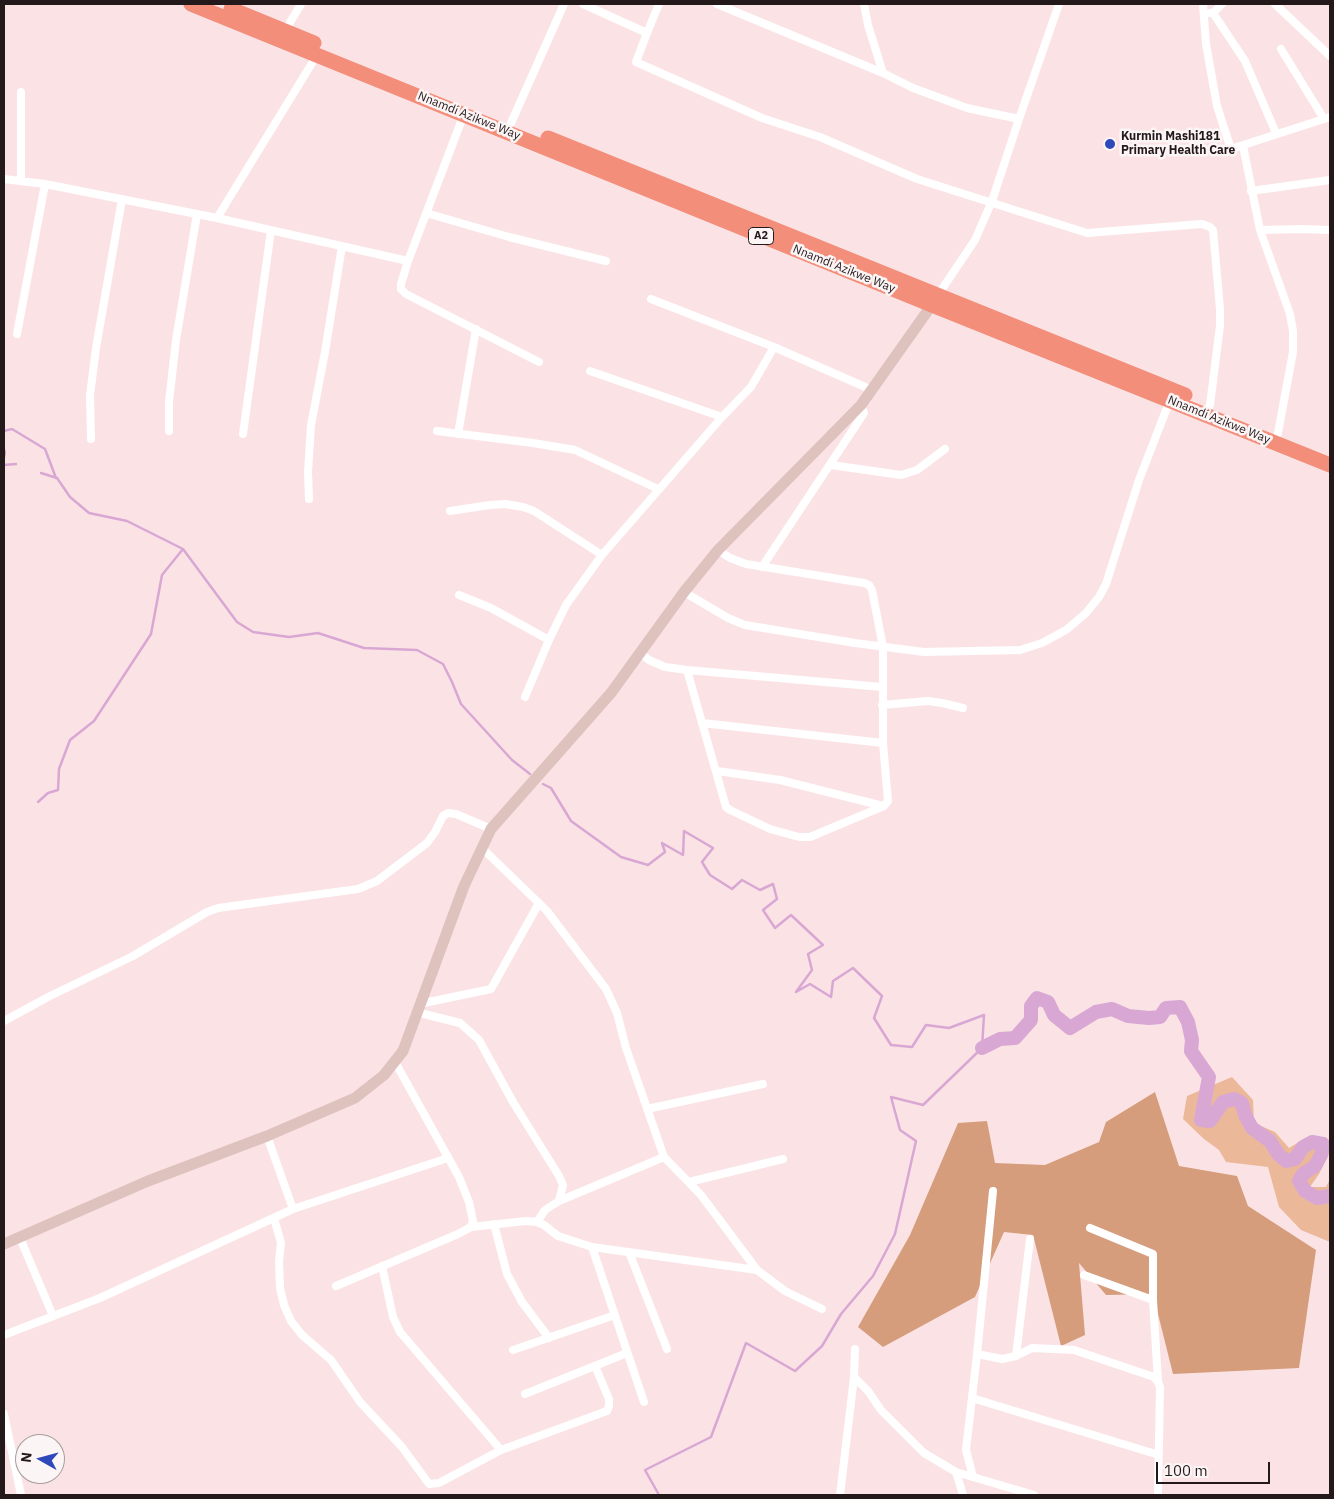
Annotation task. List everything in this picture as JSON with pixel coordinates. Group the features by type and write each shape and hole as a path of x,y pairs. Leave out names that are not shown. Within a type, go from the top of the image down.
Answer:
{"highway":[{"name":"Nnamdi Azikwe Way","path":"191,4 1207,410 1330,465"},
{"name":"Nnamdi Azikwe Way","path":"218,4 512,123 1170,400 1278,433 1330,454"}],"street":[{"path":"285,31 301,4"},
{"path":"512,123 564,4"},
{"path":"584,4 647,33"},
{"path":"659,4 636,62 762,118 820,137 917,179 1087,232 1202,224 1210,227 1213,230 1220,309 1218,346 1207,410"},
{"path":"717,4 883,73 913,88 967,108 1018,119"},
{"path":"864,4 868,25 883,73"},
{"path":"4,1244 148,1181 267,1136 355,1098 384,1075 403,1051 464,886 491,829 610,693 684,592 718,550 861,405 975,240 992,201 1018,119 1059,4"},
{"path":"1203,4 1206,44 1217,106 1231,149 1327,118 1281,49"},
{"path":"1203,13 1213,13 1222,4"},
{"path":"1275,4 1330,56"},
{"path":"1213,13 1245,61 1276,133"},
{"path":"217,218 317,55"},
{"path":"20,92 21,181"},
{"path":"464,114 408,261 400,284 401,289 406,294 539,362"},
{"path":"1243,146 1260,230 1290,314 1293,332 1293,352 1278,433"},
{"path":"4,179 45,184 217,218 408,261"},
{"path":"1251,191 1330,180"},
{"path":"17,334 45,184"},
{"path":"91,439 90,395 96,348 122,199"},
{"path":"426,213 509,237 606,260"},
{"path":"169,431 169,402 176,340 197,214"},
{"path":"243,434 271,230"},
{"path":"1260,230 1330,230"},
{"path":"309,500 308,472 311,424 342,246"},
{"path":"651,299 774,347 872,390"},
{"path":"458,434 476,329"},
{"path":"526,697 566,604 602,555 658,489 751,387 774,347"},
{"path":"590,371 722,418"},
{"path":"684,592 728,618 745,625 924,652 1020,650 1042,642 1066,630 1086,613 1099,597 1106,584 1139,480 1170,400"},
{"path":"762,567 864,413 861,405"},
{"path":"438,431 533,442 574,450 658,489"},
{"path":"831,465 901,474 917,470 945,449"},
{"path":"450,512 490,505 505,504 523,507 534,511 602,555"},
{"path":"687,670 726,806 730,810 770,829 799,837 810,837 884,806 888,801 883,743 883,646 872,590 869,585 746,564 730,558 718,550"},
{"path":"459,595 491,608 549,640"},
{"path":"640,653 648,660 665,667 882,687"},
{"path":"882,705 928,701 963,708"},
{"path":"702,723 883,743"},
{"path":"717,770 780,780 884,806"},
{"path":"4,1021 50,996 133,956 207,912 218,908 358,889 377,881 427,843 436,832 443,816 448,813 456,814 491,829"},
{"path":"482,848 548,911 612,999 618,1013 626,1048 664,1157 702,1195 757,1270 784,1291 822,1309"},
{"path":"418,1008 491,989 539,903"},
{"path":"418,1008 460,1023 479,1040 513,1102 559,1176 563,1185 559,1201"},
{"path":"394,1062 459,1177 469,1202 473,1221 471,1227"},
{"path":"647,1109 763,1084"},
{"path":"267,1136 293,1209"},
{"path":"537,1222 545,1210 559,1201 664,1157"},
{"path":"4,1335 100,1298 293,1209 448,1158"},
{"path":"689,1182 783,1160"},
{"path":"973,1477 966,1450 993,1191"},
{"path":"274,1218 281,1243 279,1261 280,1288 284,1305 291,1321 302,1335 331,1360 360,1402 402,1447 429,1484 439,1483 501,1450 607,1411 609,1399 595,1366"},
{"path":"336,1286 471,1227 526,1221 537,1222 558,1236 592,1247 757,1270"},
{"path":"494,1224 507,1274 522,1302 549,1338"},
{"path":"1090,1228 1153,1254 1152,1300 1158,1382 1160,1387 1158,1495"},
{"path":"20,1238 52,1316"},
{"path":"1016,1356 1030,1239"},
{"path":"592,1247 644,1402"},
{"path":"629,1252 668,1349"},
{"path":"382,1266 393,1317 400,1332 501,1450"},
{"path":"1084,1275 1152,1300"},
{"path":"513,1350 614,1315"},
{"path":"977,1354 1002,1359 1016,1356 1032,1348 1074,1350 1154,1377 1158,1382"},
{"path":"840,1495 854,1377 855,1349"},
{"path":"525,1394 627,1353"},
{"path":"854,1377 868,1391 882,1410 924,1453 956,1472 1034,1495"},
{"path":"972,1398 1159,1455"},
{"path":"4,1414 21,1495"},
{"path":"956,1472 963,1495"}],"shaded area":[{"path":"1232,1077 1253,1100 1254,1123 1275,1132 1289,1148 1304,1139 1326,1137 1329,1154 1310,1187 1326,1187 1330,1179 1330,1242 1301,1230 1279,1207 1268,1167 1226,1162 1219,1150 1183,1119 1187,1096"},
{"path":"1155,1092 1179,1166 1237,1176 1248,1206 1316,1250 1299,1368 1173,1374 1153,1294 1106,1295 1079,1263 1085,1335 1061,1346 1033,1235 1004,1232 975,1297 883,1347 858,1327 910,1235 958,1123 987,1121 995,1163 1045,1165 1099,1142 1106,1122"}],"waterway":[{"path":"4,431 12,429 45,449 56,478"},
{"path":"4,449 4,457"},
{"path":"4,465 16,464"},
{"path":"41,473 57,478 70,497 89,513 127,521 183,549 237,622 253,632 289,637 318,633 364,648 417,650 443,664 461,704 512,760 530,774"},
{"path":"38,802 48,793 58,790 59,769 70,740 94,721 151,634 162,575 183,549"},
{"path":"543,784 551,788 571,821 621,857 648,865 665,852 662,843 683,855 684,831 713,848 702,862 710,875 732,889 742,880 760,890 773,884 777,899 763,910 775,928 791,915 823,945 808,954 812,970 796,992 810,984 831,997 833,981 853,968 882,996 874,1018 891,1045 912,1047 926,1025 949,1028 984,1015 982,1048 923,1105 891,1097 900,1130 916,1141 895,1234 873,1276 841,1314 822,1346 795,1371 746,1343 711,1437 645,1470 659,1495"},
{"path":"982,1048 1000,1039 1015,1038 1031,1020 1031,1006 1037,998 1048,1002 1054,1015 1070,1028 1096,1012 1112,1009 1128,1016 1149,1018 1160,1017 1166,1008 1180,1007 1188,1022 1192,1040 1191,1051 1209,1077 1201,1120 1210,1121 1223,1102 1234,1099 1242,1103 1245,1115 1252,1128 1270,1141 1278,1154 1286,1161 1295,1159 1303,1147 1312,1142 1323,1144 1321,1155 1315,1166 1303,1174 1299,1181 1305,1191 1317,1198 1330,1196"}],"place":[{"name":"Kurmin Mashi181 Primary Health Care","path":"1110,144"}]}
